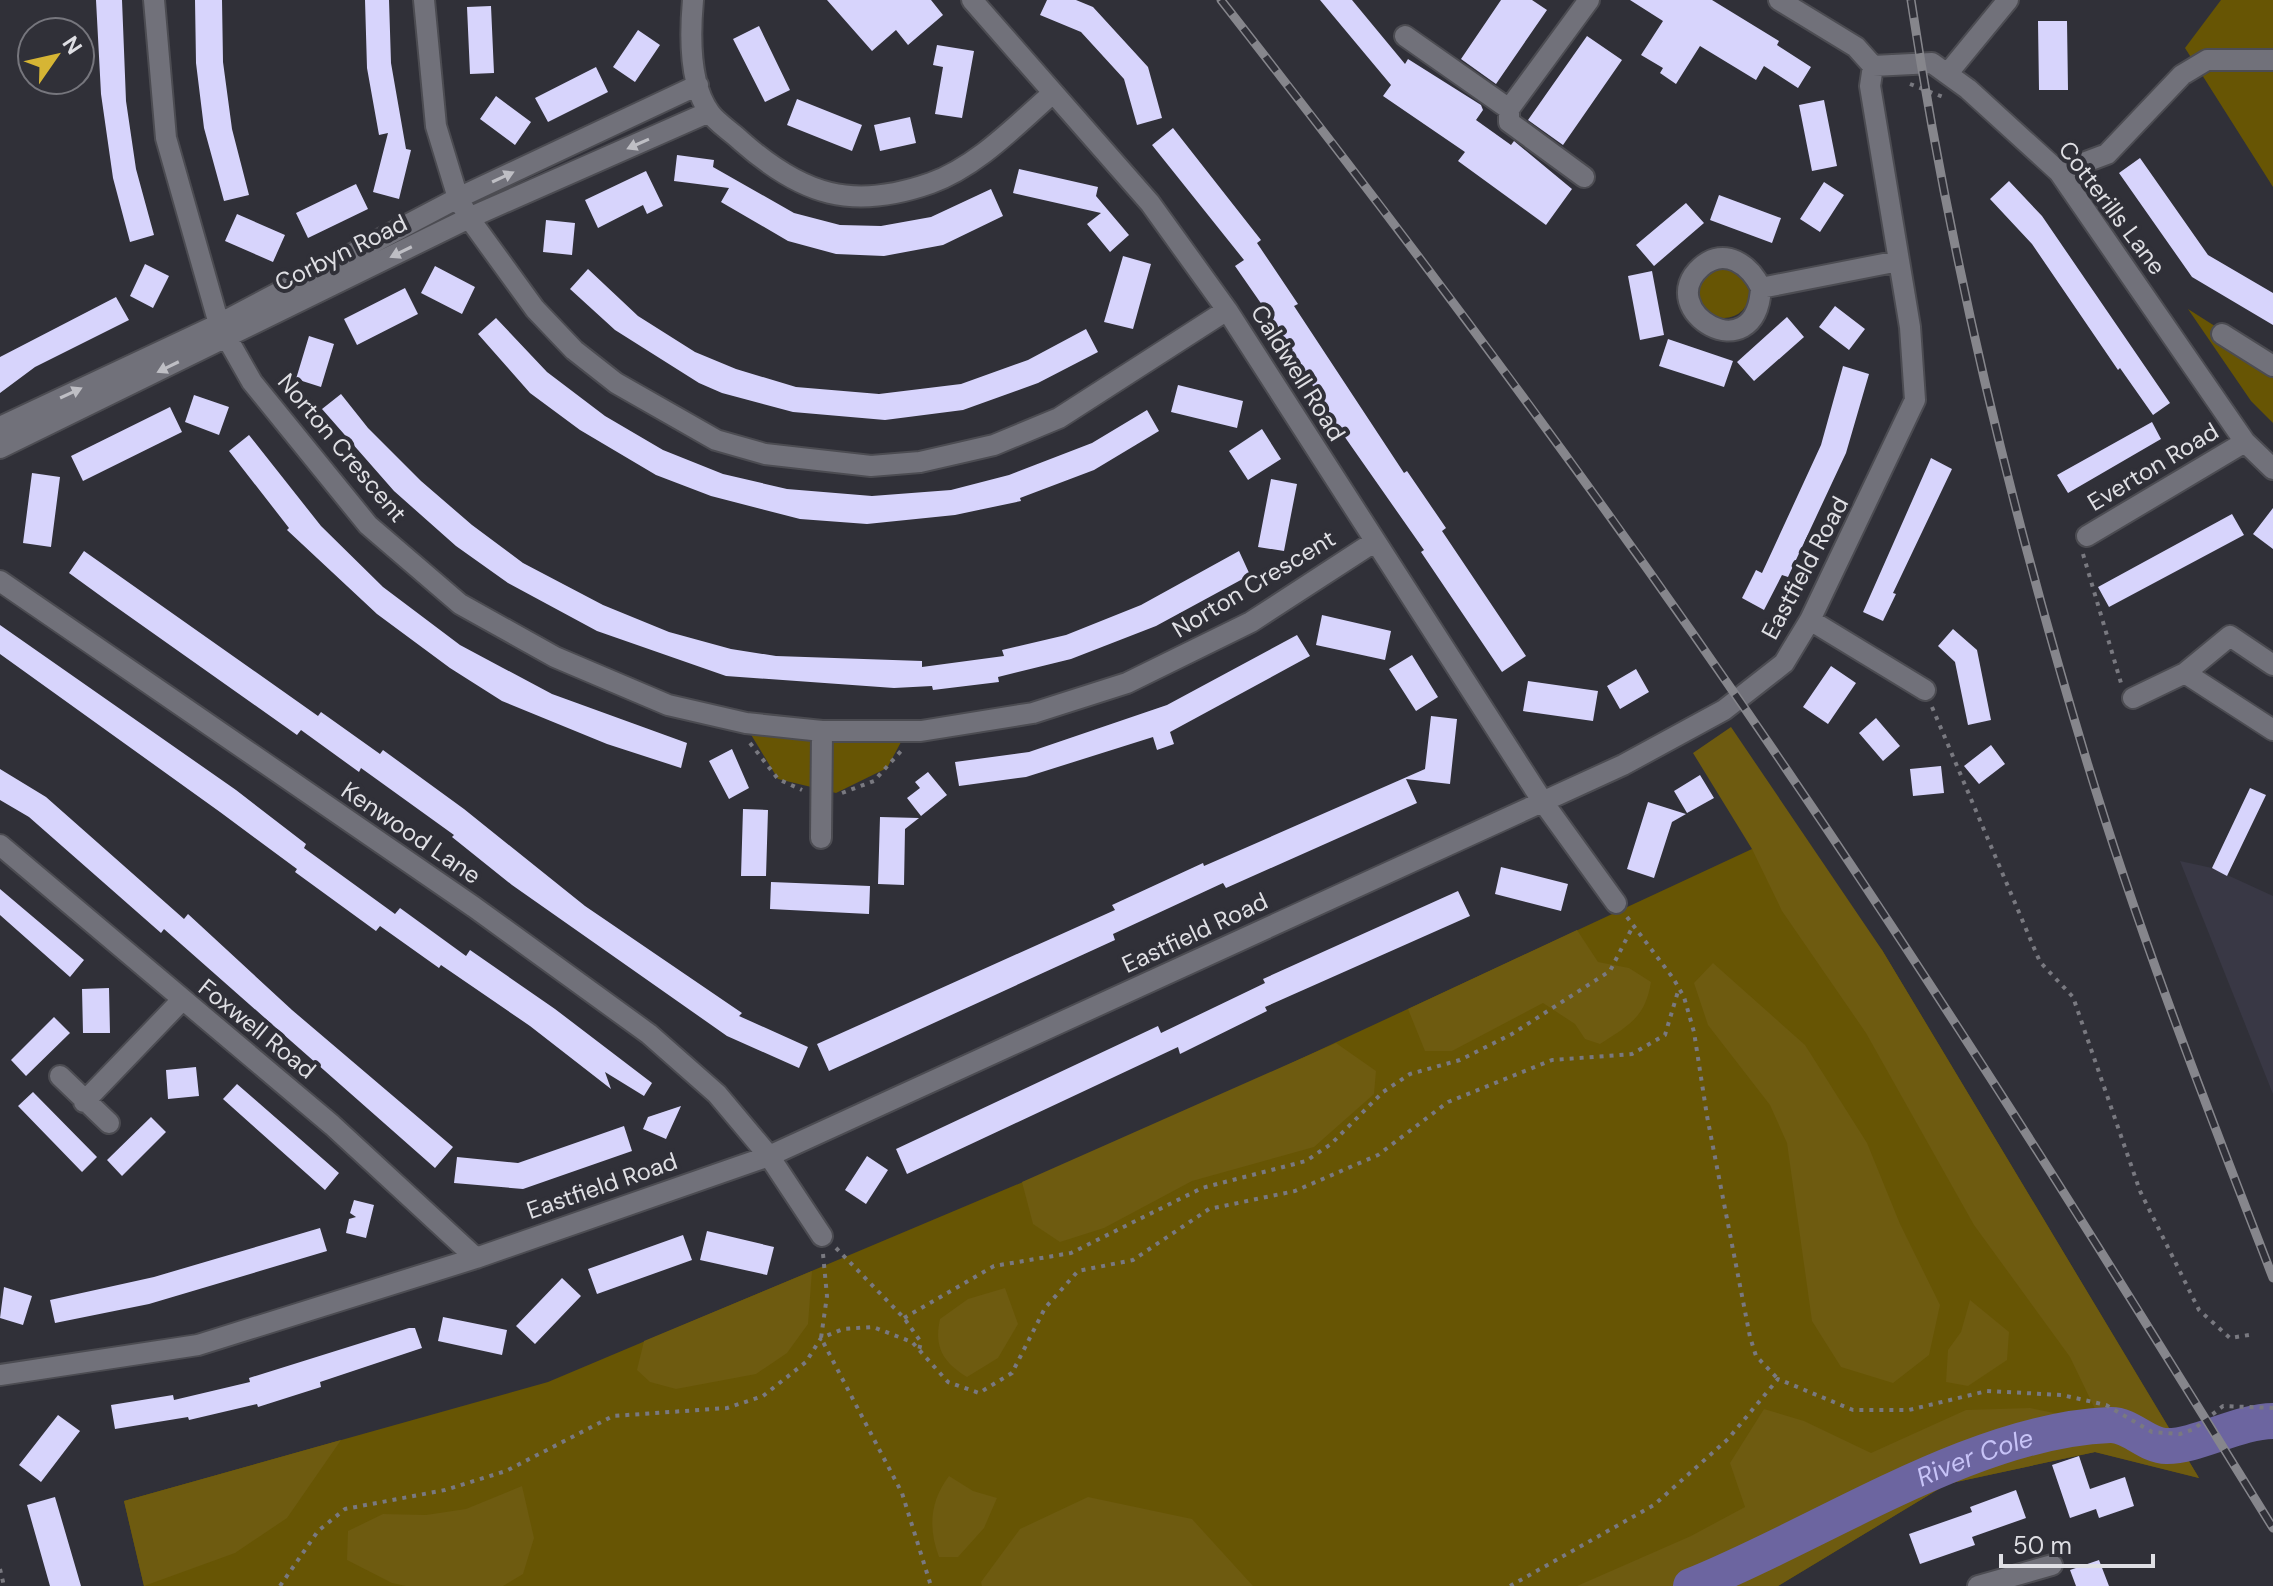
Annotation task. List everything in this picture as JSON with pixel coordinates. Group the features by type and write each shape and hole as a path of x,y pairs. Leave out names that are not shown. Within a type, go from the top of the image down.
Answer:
{"street":[{"name":"Norton Crescent","path":"154,0 166,138 223,331 252,382 368,525 460,604 555,657 668,705 746,723 822,731 921,731 1033,713 1127,683 1251,622 1374,542"},
{"path":"424,0 436,126 458,198 469,218 535,309 574,350 616,383 716,440 765,454 871,466 920,462 994,445 1059,418 1227,310"},
{"path":"693,0 690,28 698,85 709,112 771,167 823,193 877,198 933,182 977,158 1053,93"},
{"name":"Caldwell Road","path":"972,0 1150,203 1227,310 1543,802 1616,903"},
{"path":"1584,177 1509,122 1509,109 1589,0"},
{"path":"1779,0 1856,47 1873,66"},
{"path":"1948,73 2008,0"},
{"path":"1405,36 1509,109"},
{"path":"2059,172 2107,154 2182,75 2207,60 2273,60"},
{"name":"Cotterills Lane","path":"1873,66 1932,63 1948,73 2059,172 2245,442 2273,469"},
{"name":"Eastfield Road","path":"0,1375 198,1345 476,1258 769,1156 1657,749 1724,710 1784,663 1810,620 1915,400 1910,327 1870,86 1873,66"},
{"name":"Corbyn Road","path":"0,448 223,331 458,198 698,85"},
{"name":"Corbyn Road","path":"0,427 223,331 709,112"},
{"path":"1761,288 1899,261"},
{"path":"2222,334 2273,366"},
{"name":"Everton Road","path":"2087,536 2245,442"},
{"name":"Kenwood Lane","path":"0,581 474,907 649,1034 717,1094 769,1156 822,1236"},
{"path":"1810,620 1925,690"},
{"path":"2133,698 2185,673 2230,636 2273,665"},
{"path":"2185,673 2273,730"},
{"path":"821,838 822,731"},
{"name":"Foxwell Road","path":"0,845 181,1001 332,1125 476,1258"},
{"path":"84,1102 181,1001"},
{"path":"60,1076 109,1123"},
{"path":"1978,1586 2052,1565"}],"path":[{"path":"1904,82 1944,97"},
{"path":"2087,536 2082,559 2124,691 2133,698"},
{"path":"1925,690 2040,962 2073,997 2140,1191 2199,1310 2230,1338 2249,1335"},
{"path":"1616,903 1679,988 1694,1032 1750,1337 1756,1356 1778,1379 1853,1410 1909,1410 1987,1391 2062,1395 2106,1405 2152,1432 2180,1434 2194,1429 2223,1406 2273,1408"},
{"path":"904,1318 994,1266 1071,1253 1202,1188 1306,1161 1331,1144 1383,1092 1410,1074 1460,1060 1499,1040 1610,971 1633,926"},
{"path":"821,1338 843,1329 873,1327 912,1342 948,1382 979,1393 1012,1373 1045,1308 1078,1271 1133,1260 1209,1209 1295,1191 1378,1155 1448,1102 1552,1060 1632,1054 1665,1035 1679,988"},
{"path":"822,1236 904,1318 921,1342 919,1350"},
{"path":"280,1586 318,1531 345,1509 445,1490 506,1471 613,1416 727,1408 763,1396 806,1362 821,1338 827,1296 822,1236"},
{"path":"821,1338 902,1493 931,1586"},
{"path":"1510,1586 1654,1505 1728,1439 1778,1379"},
{"path":"0,1569 4,1586"}],"shaded area":[{"path":"2221,0 2273,0 2273,187 2185,48"},
{"path":"1724,266 1743,273 1750,292 1743,311 1724,318 1705,311 1698,292 1705,273"},
{"path":"2188,309 2273,363 2273,423 2251,401"},
{"path":"1731,727 1882,950 2199,1478 2095,1452 1947,1484 1778,1586 1577,1586 1691,1536 1745,1507 1730,1463 1764,1409 1804,1421 1871,1453 1966,1410 2030,1408 2074,1417 2096,1411 2070,1357 1974,1225 1866,1033 1782,911 1752,849 1693,753"},
{"path":"747,728 907,731 887,768 836,793 778,779"},
{"path":"1752,849 1882,950 2199,1478 2095,1452 1947,1484 1778,1586 144,1586 124,1501 548,1382 1156,1126"},
{"path":"2180,861 2212,868 2273,896 2273,1094"},
{"path":"1577,930 1598,962 1629,968 1651,982 1645,1004 1627,1026 1600,1044 1585,1039 1575,1024 1543,1003 1452,1051 1425,1051 1408,1009"},
{"path":"1713,963 1805,1045 1867,1143 1900,1224 1940,1305 1929,1355 1893,1383 1841,1367 1812,1321 1787,1143 1770,1105 1708,1025 1694,983"},
{"path":"1336,1043 1376,1071 1374,1094 1314,1147 1192,1181 1104,1228 1060,1242 1033,1224 1022,1182"},
{"path":"812,1271 808,1324 787,1353 756,1374 676,1389 650,1382 637,1370 644,1341"},
{"path":"1005,1288 1018,1324 998,1358 967,1377 951,1365 942,1352 938,1337 940,1319 968,1299"},
{"path":"1970,1300 2009,1332 2007,1360 1968,1386 1946,1382 1948,1350 1961,1332"},
{"path":"341,1440 287,1518 235,1553 144,1586 124,1501"},
{"path":"949,1476 973,1491 997,1498 984,1528 958,1557 939,1557 933,1536 933,1515 938,1495"},
{"path":"522,1486 534,1538 523,1574 503,1586 406,1586 392,1583 347,1560 348,1531 383,1514 426,1515 466,1509"},
{"path":"1088,1497 1192,1519 1253,1586 982,1586 981,1582 1020,1529"}],"building":[{"path":"96,0 122,0 126,101 136,169 154,235 130,242 113,178 101,94"},
{"path":"195,0 222,0 223,62 232,129 249,195 224,201 204,128 196,63"},
{"path":"365,0 389,0 391,63 406,149 411,150 399,199 373,192 388,133 379,135 367,68"},
{"path":"827,0 931,0 943,15 908,45 896,30 872,51"},
{"path":"1047,0 1076,0 1093,7 1148,67 1162,118 1137,125 1124,79 1081,32 1040,15"},
{"path":"1320,0 1352,0 1405,64 1408,59 1481,105 1483,110 1476,120 1511,145 1514,141 1572,189 1546,225 1458,161 1465,152 1383,96 1391,85"},
{"path":"1501,0 1532,0 1547,10 1496,84 1461,59"},
{"path":"1630,0 1712,0 1779,41 1777,45 1811,67 1798,88 1764,66 1756,80 1700,46 1676,84 1660,73 1663,68 1641,55 1663,21"},
{"path":"491,6 494,73 470,74 467,7"},
{"path":"2038,21 2067,21 2068,90 2039,90"},
{"path":"759,26 790,90 765,102 733,39"},
{"path":"638,30 660,45 635,82 613,67"},
{"path":"1587,36 1622,60 1563,145 1528,120"},
{"path":"937,45 974,51 962,118 935,114 943,67 933,65"},
{"path":"596,67 608,92 548,122 535,98"},
{"path":"496,96 531,122 515,145 480,119"},
{"path":"797,99 862,125 852,151 787,125"},
{"path":"1824,100 1837,166 1812,171 1799,105"},
{"path":"910,117 916,143 880,151 874,125"},
{"path":"1173,128 1261,240 1257,243 1298,304 1294,306 1404,473 1407,471 1446,528 1442,531 1526,656 1502,672 1421,552 1424,550 1314,393 1317,392 1275,330 1278,328 1235,266 1244,260 1152,145"},
{"path":"677,155 714,160 713,167 794,213 840,225 881,226 931,217 991,189 1003,216 943,245 884,256 836,254 788,241 721,202 729,188 674,181"},
{"path":"2140,158 2208,255 2273,293 2273,325 2192,277 2119,173"},
{"path":"1019,169 1098,187 1096,196 1129,235 1110,252 1087,224 1101,213 1013,193"},
{"path":"646,171 663,206 647,214 643,205 598,228 585,200"},
{"path":"2009,181 2042,216 2170,403 2153,415 2120,368 2118,370 2032,244 1990,199"},
{"path":"1824,182 1844,195 1820,232 1800,219"},
{"path":"356,184 368,209 308,238 296,213"},
{"path":"1719,195 1781,218 1772,243 1710,220"},
{"path":"1686,203 1704,223 1654,266 1636,245"},
{"path":"237,214 285,235 273,262 225,241"},
{"path":"546,220 575,223 572,255 543,252"},
{"path":"1123,256 1151,264 1133,329 1104,322"},
{"path":"145,264 169,276 153,308 130,296"},
{"path":"435,266 475,287 462,314 421,293"},
{"path":"588,269 638,316 695,352 736,369 796,387 879,394 961,384 1028,360 1086,329 1098,352 1038,383 963,410 885,420 793,412 722,393 699,383 615,330 570,289"},
{"path":"1652,271 1664,335 1640,340 1628,276"},
{"path":"405,288 418,314 357,345 344,319"},
{"path":"116,297 129,320 35,367 0,393 0,357"},
{"path":"1835,306 1865,329 1849,350 1819,327"},
{"path":"1787,317 1804,337 1754,381 1737,362"},
{"path":"496,318 547,372 605,416 663,450 723,474 787,489 872,496 951,490 1009,475 1092,443 1147,410 1159,431 1094,470 1020,498 1021,501 955,515 867,524 800,519 711,496 656,475 580,430 530,393 478,334"},
{"path":"309,336 334,344 321,387 296,379"},
{"path":"1668,339 1733,361 1724,387 1659,366"},
{"path":"1843,366 1869,374 1846,453 1788,577 1782,575 1764,610 1742,598 1756,570 1762,573 1821,445"},
{"path":"1178,385 1243,401 1237,428 1171,412"},
{"path":"341,394 368,428 421,481 523,563 603,605 669,632 731,649 776,656 922,661 922,667 1004,656 1002,650 1066,635 1141,605 1239,551 1250,575 1156,626 1071,659 998,677 999,682 933,690 932,686 894,688 726,676 597,631 508,583 456,546 394,491 322,409"},
{"path":"194,395 229,407 219,435 185,422"},
{"path":"170,407 182,432 83,481 71,456"},
{"path":"2152,422 2161,439 2068,493 2057,475"},
{"path":"1262,429 1281,459 1248,480 1229,451"},
{"path":"249,435 321,526 383,587 460,645 552,694 687,743 681,768 607,744 502,701 450,668 377,614 287,530 289,528 229,451"},
{"path":"1931,458 1952,469 1893,593 1896,594 1883,621 1863,612"},
{"path":"32,473 60,477 51,547 23,543"},
{"path":"1271,479 1297,484 1284,551 1258,547"},
{"path":"2273,508 2273,549 2253,534"},
{"path":"2232,514 2244,535 2109,607 2098,587"},
{"path":"84,551 318,716 321,712 380,754 383,750 464,809 585,906 742,1013 739,1016 808,1047 799,1068 727,1036 512,885 452,837 454,835 361,768 359,772 301,730 297,735 109,602 69,573"},
{"path":"1322,615 1391,631 1385,660 1316,645"},
{"path":"0,625 236,790 306,844 304,848 395,914 400,908 466,956 470,950 555,1009 652,1083 644,1096 605,1072 611,1089 530,1026 380,926 376,931 295,872 297,869 220,812 0,654"},
{"path":"1953,629 1977,650 1991,720 1968,725 1955,662 1938,646"},
{"path":"1297,635 1310,656 1170,732 1174,744 1157,750 1153,737 1026,777 959,786 955,762 1029,752 1167,705"},
{"path":"1412,655 1438,697 1416,711 1389,669"},
{"path":"1831,666 1856,683 1828,724 1803,707"},
{"path":"1636,669 1649,692 1620,709 1607,686"},
{"path":"1528,681 1598,691 1593,721 1523,711"},
{"path":"1431,716 1457,719 1450,784 1406,779 1417,803 1226,888 1223,883 1113,934 1115,940 829,1071 817,1044 1115,910 1112,905 1203,863 1204,866 1425,769"},
{"path":"1876,718 1900,746 1883,761 1859,733"},
{"path":"1991,745 2005,764 1979,784 1964,766"},
{"path":"732,749 749,788 729,799 709,761"},
{"path":"1941,766 1944,793 1913,796 1910,769"},
{"path":"0,769 46,797 184,919 188,914 292,1010 453,1147 435,1168 164,929 161,933 29,817 0,800"},
{"path":"928,772 947,795 921,816 907,798 920,788 915,782"},
{"path":"1700,775 1714,798 1687,813 1674,791"},
{"path":"2250,788 2266,795 2227,876 2212,868"},
{"path":"1648,802 1686,814 1672,822 1654,878 1627,869"},
{"path":"743,809 768,810 766,876 741,876"},
{"path":"880,817 919,818 905,829 904,885 878,884"},
{"path":"1501,867 1568,884 1561,911 1495,894"},
{"path":"771,882 870,886 869,914 770,909"},
{"path":"0,889 84,960 70,977 0,915"},
{"path":"1458,891 1470,916 1265,1007 1267,1011 1180,1054 1178,1047 907,1174 896,1149 1158,1026 1161,1033 1265,983 1263,979"},
{"path":"109,988 110,1033 83,1033 82,989"},
{"path":"54,1017 70,1033 26,1076 11,1060"},
{"path":"196,1067 199,1096 168,1099 166,1070"},
{"path":"237,1084 339,1173 325,1190 223,1099"},
{"path":"33,1092 97,1157 82,1172 18,1106"},
{"path":"681,1106 666,1139 643,1129 648,1117"},
{"path":"151,1117 166,1132 122,1176 107,1160"},
{"path":"624,1126 632,1151 523,1189 454,1183 457,1157 518,1163"},
{"path":"867,1156 888,1170 866,1204 845,1190"},
{"path":"354,1200 374,1205 366,1238 346,1233 349,1219 356,1217 350,1213"},
{"path":"320,1228 327,1251 149,1304 55,1323 50,1300 154,1277"},
{"path":"707,1231 774,1247 767,1275 700,1260"},
{"path":"683,1235 692,1260 597,1294 588,1269"},
{"path":"562,1278 581,1296 535,1344 516,1326"},
{"path":"4,1287 32,1296 23,1325 0,1318"},
{"path":"443,1317 507,1330 502,1355 438,1341"},
{"path":"415,1328 422,1348 320,1382 321,1387 258,1407 257,1404 189,1420 188,1417 115,1429 111,1405 173,1395 174,1400 250,1382 249,1378"},
{"path":"58,1415 80,1431 41,1482 19,1465"},
{"path":"2079,1456 2090,1489 2125,1477 2134,1506 2099,1518 2096,1509 2070,1518 2052,1465"},
{"path":"2016,1490 2026,1518 1972,1537 1975,1545 1920,1564 1909,1534 1972,1512 1970,1507"},
{"path":"55,1497 81,1586 50,1586 27,1505"},
{"path":"2099,1560 2109,1586 2076,1586 2070,1570"}],"waterway":[{"name":"River Cole","path":"1691,1586 1897,1488 2005,1445 2058,1431 2110,1425 2125,1428 2152,1443 2178,1445 2246,1425 2273,1421"}],"railway":[{"path":"1221,0 1515,386 1727,682 1978,1059 2273,1528"},
{"path":"1911,0 1964,289 2033,574 2087,762 2152,957 2273,1278"}]}
